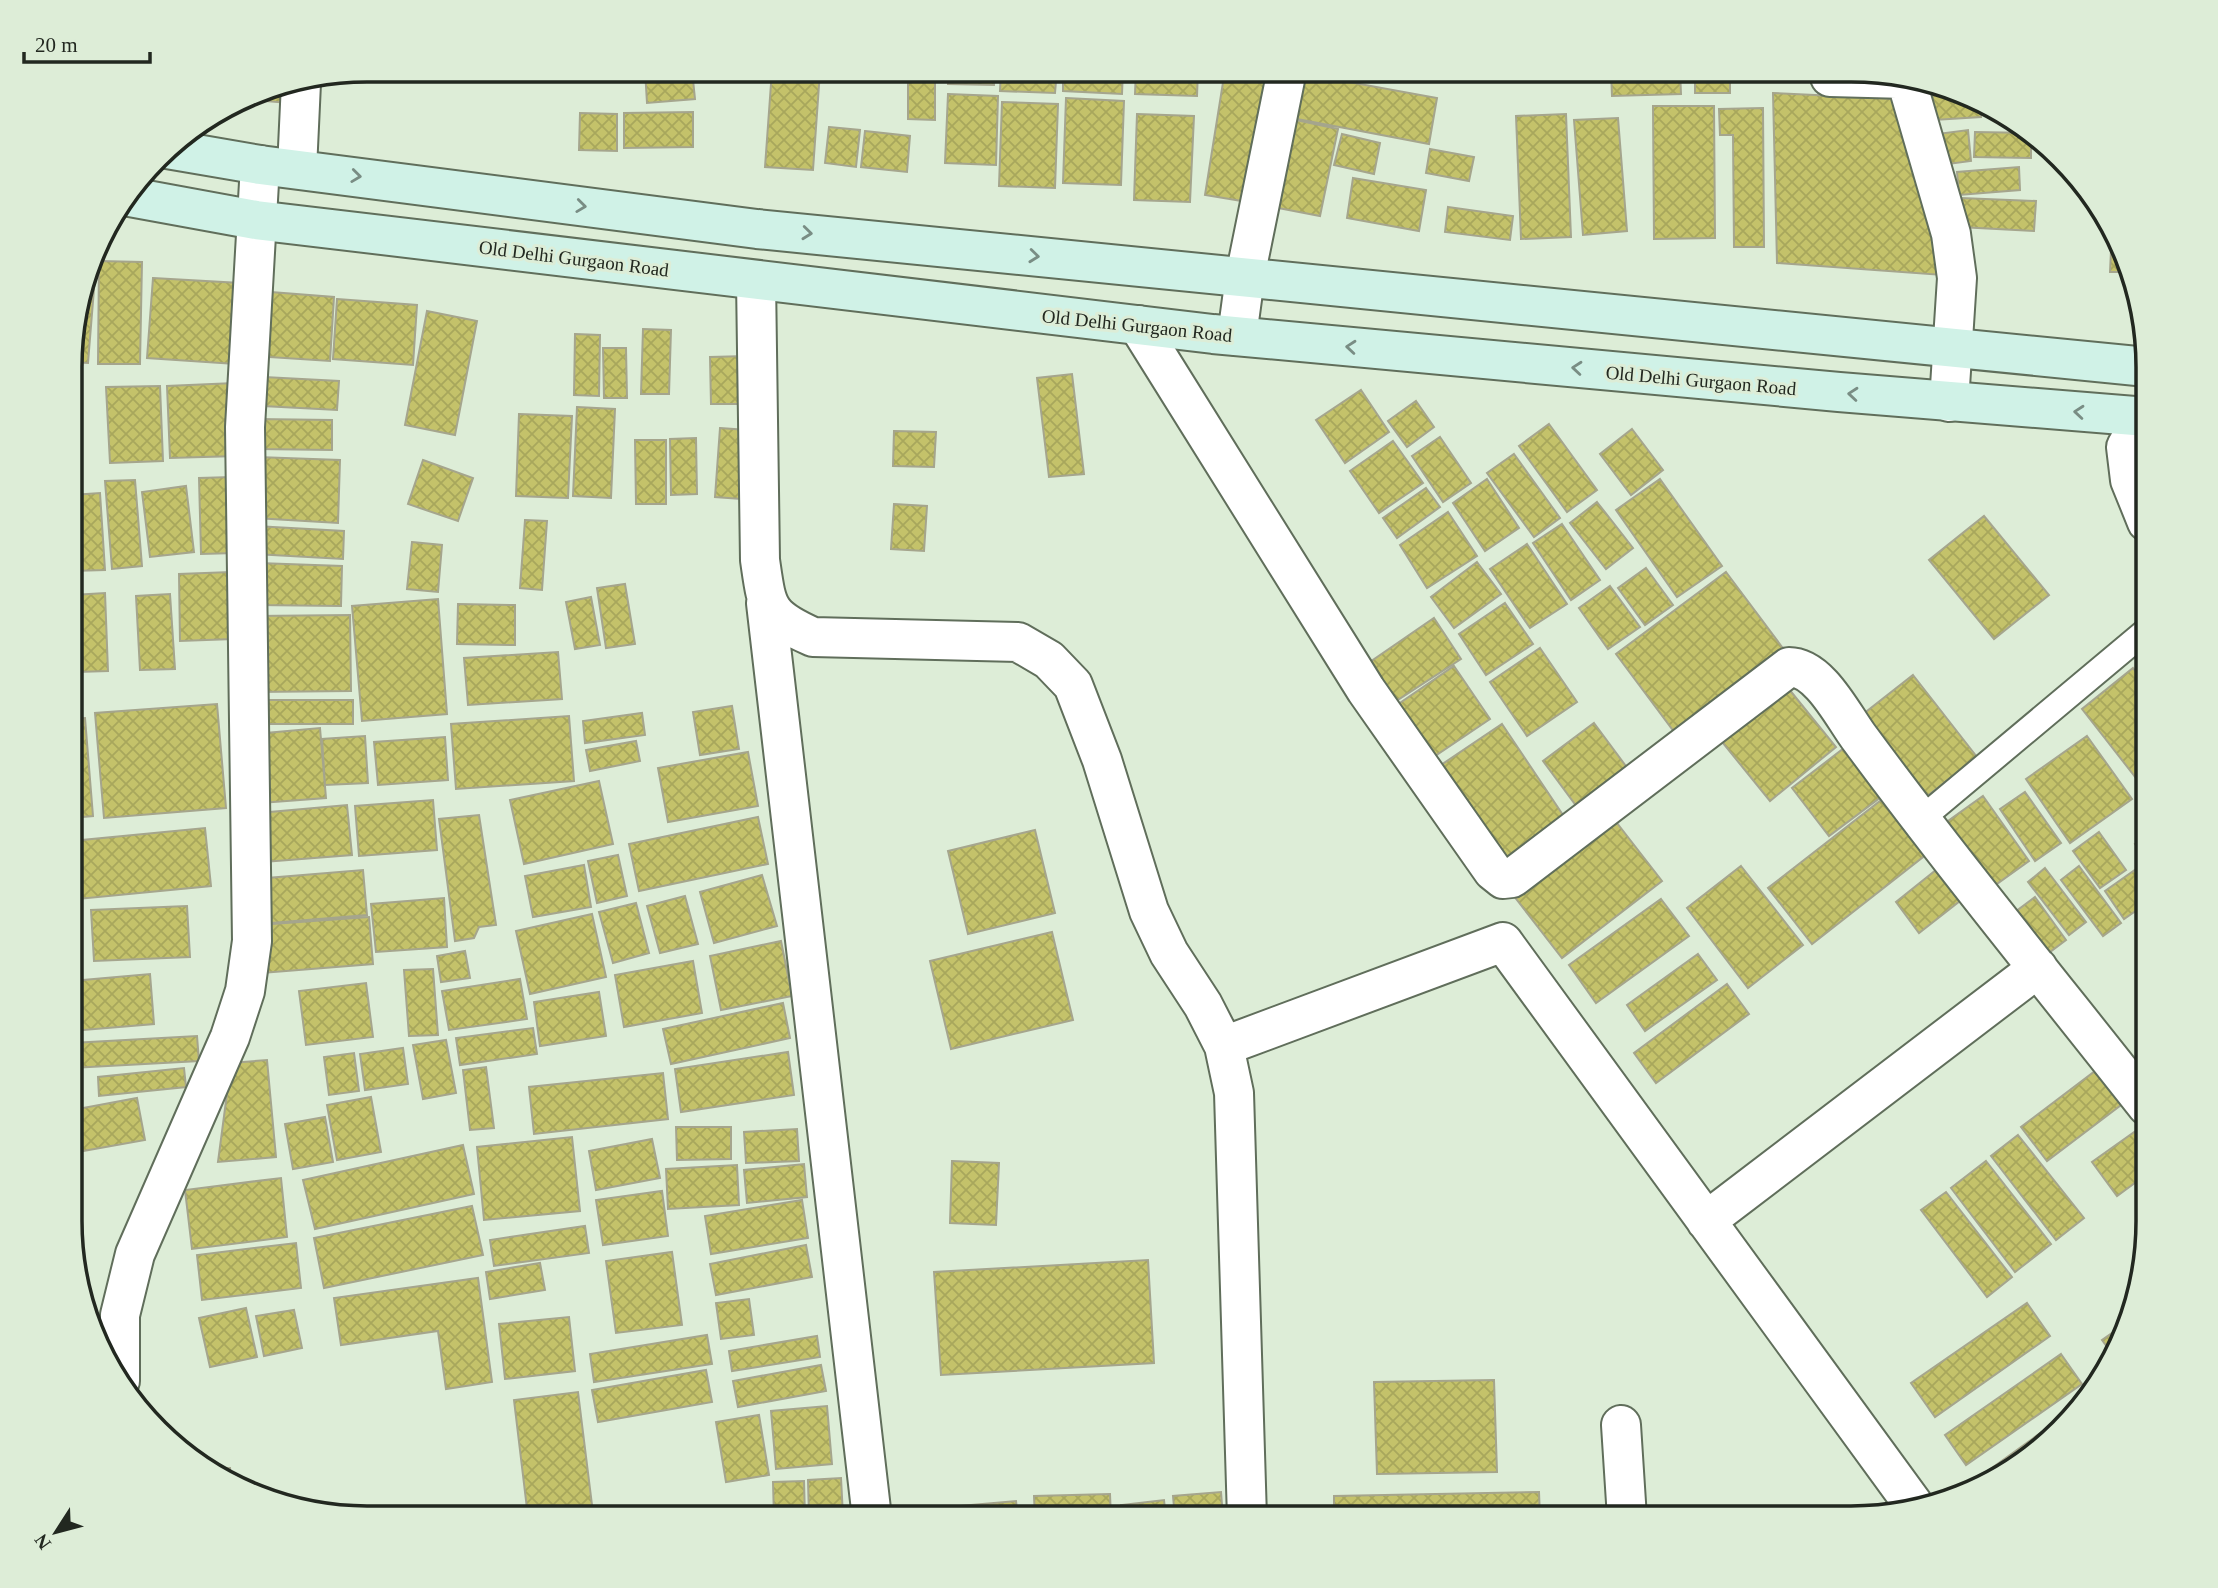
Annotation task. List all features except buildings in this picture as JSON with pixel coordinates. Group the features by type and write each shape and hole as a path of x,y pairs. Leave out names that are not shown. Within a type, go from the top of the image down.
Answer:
{"main road":[{"path":"181,151 260,165 757,229 2136,366"},
{"name":"Old Delhi Gurgaon Road","path":"138,198 256,220 1237,336 1949,402 2136,416"}],"street":[{"path":"1237,336 1245,276 1285,82"},
{"path":"1909,88 1951,234 1957,278 1949,402"},
{"path":"297,169 301,90"},
{"path":"120,1363 120,1315 135,1254 230,1037 245,991 252,941 245,427 260,165"},
{"path":"756,280 760,560 871,1506"},
{"path":"1138,325 1366,690 1493,871 1503,879 1512,878 1789,667 1800,667 1821,685 1920,820 2136,1092"},
{"path":"2136,431 2126,447 2130,480 2136,495"},
{"path":"766,603 784,625 813,637 1018,642 1049,660 1073,685 1089,723 1149,911 1169,953 1203,1006 1224,1046 1234,1093 1247,1506"},
{"path":"1224,1046 1503,942 1910,1499"},
{"path":"1706,1221 2038,968"},
{"path":"1622,1425 1626,1506"}],"lane":[{"path":"1920,820 2136,638"}]}
